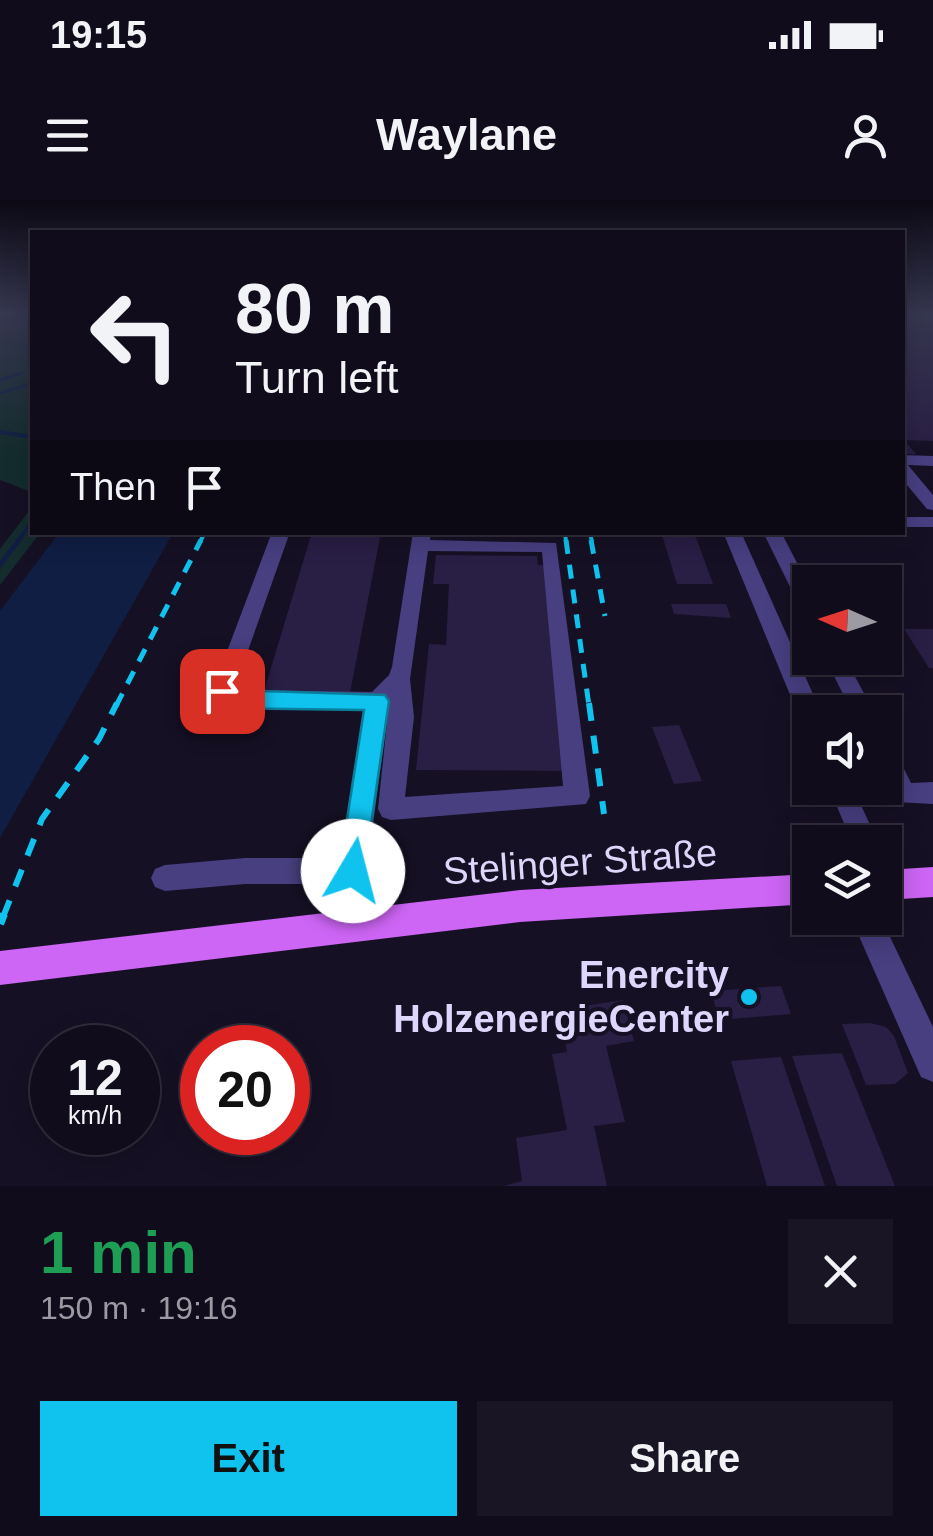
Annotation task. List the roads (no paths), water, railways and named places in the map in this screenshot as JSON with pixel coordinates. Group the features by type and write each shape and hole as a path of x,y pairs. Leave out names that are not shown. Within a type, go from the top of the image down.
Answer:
{"main road":[{"path":"902,883 933,882"},
{"name":"Stelinger Straße","path":"12,967 344,924 520,906 792,890"}],"street":[{"path":"905,464 933,460"},
{"path":"905,468 933,505"},
{"path":"905,522 933,522"},
{"path":"280,535 222,691 228,699 377,701"},
{"path":"733,535 802,695"},
{"path":"774,535 792,571"},
{"path":"421,539 550,546 577,796 391,809 402,717 399,678 421,539"},
{"path":"344,924 377,701 399,678"},
{"path":"902,790 904,794 933,793"},
{"path":"164,878 353,871"},
{"path":"874,935 933,1065"}],"water":[{"path":"57,535 172,535 0,838 0,611"}],"waterway":[{"path":"0,380 22,373"},
{"path":"0,393 27,385 30,380"},
{"path":"0,432 30,437"},
{"path":"17,542 30,525"},
{"path":"0,565 19,540"}],"railway":[{"path":"201,540 204,535"},
{"path":"565,535 566,542"},
{"path":"591,535 592,542"},
{"path":"116,706 201,540"},
{"path":"566,540 589,706"},
{"path":"591,540 605,616"},
{"path":"3,917 42,819 99,739 117,703"},
{"path":"589,703 604,814"},
{"path":"0,924 4,914"}],"place":[{"name":"Enercity HolzenergieCenter","path":"749,997"}]}
